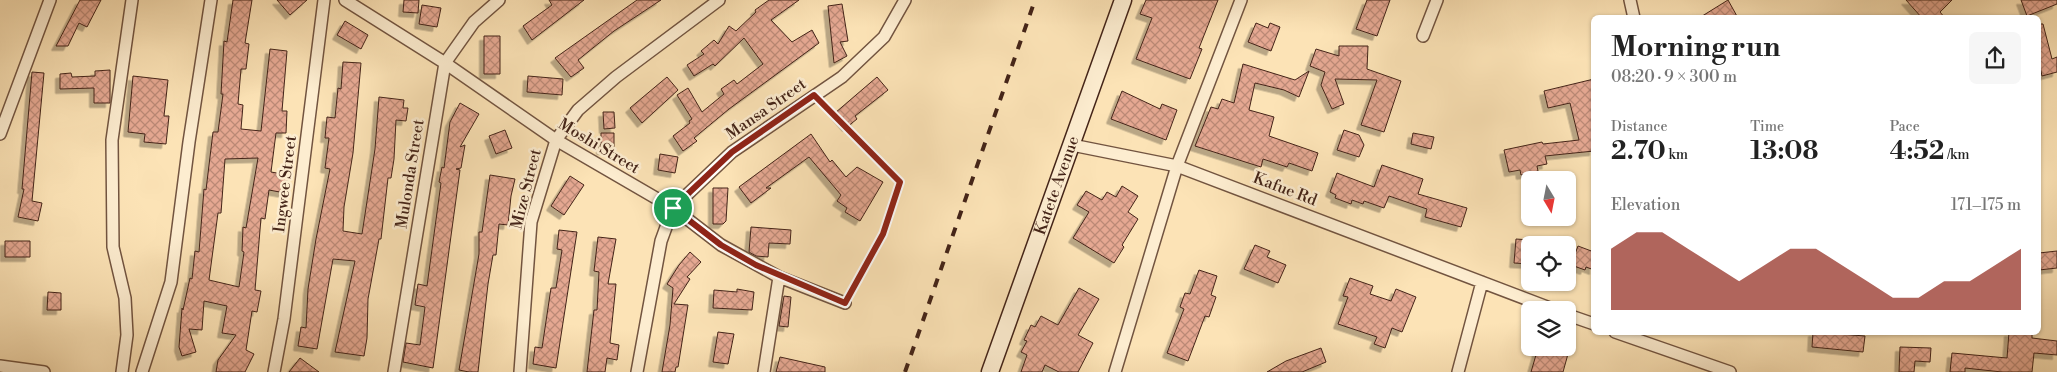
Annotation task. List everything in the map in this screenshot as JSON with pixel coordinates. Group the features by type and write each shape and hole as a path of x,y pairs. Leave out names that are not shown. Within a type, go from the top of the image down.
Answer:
{"street":[{"path":"0,134 50,0"},
{"path":"122,372 127,335 125,298 114,247 112,140 132,0"},
{"path":"142,372 171,282 189,142 211,0"},
{"name":"Ingwee Street","path":"274,372 297,226 324,0"},
{"name":"Moshi Street","path":"344,0 446,63 556,140 673,208 721,245 779,276 845,303"},
{"name":"Mulonda Street","path":"394,372 446,63 474,22 499,0"},
{"name":"Mize Street","path":"520,372 531,222 556,140 578,110 616,77 719,0"},
{"name":"Mansa Street","path":"637,372 659,250 673,208 732,152 842,77 884,37 906,0"},
{"name":"Katete Avenue","path":"990,372 1123,0"},
{"path":"1115,372 1178,166 1241,0"},
{"path":"1422,36 1437,0"},
{"path":"1630,0 1633,15"},
{"name":"Kafue Rd","path":"1072,145 1178,166 1532,301"},
{"path":"764,372 779,276"},
{"path":"1458,372 1482,282"},
{"path":"1576,317 1591,323"},
{"path":"1622,335 1730,372"},
{"path":"1647,345 1649,335"},
{"path":"0,366 44,372"}],"path":[{"path":"814,95 900,182 883,234 845,303"}],"building":[{"path":"80,0 101,0 87,27 79,23 68,46 56,46"},
{"path":"233,0 252,0 245,43 249,44 246,69 241,69 238,104 243,105 241,129 261,131 270,49 287,51 282,111 287,111 286,133 276,133 271,172 288,175 285,193 269,190 265,219 261,218 255,290 261,291 257,312 252,311 246,350 254,354 245,372 216,372 218,360 236,335 222,333 227,306 204,301 202,330 189,329 196,352 182,356 179,347 182,308 183,310 190,278 192,279 195,251 199,252 204,189 206,190 213,132 218,132 223,94 221,94 224,41 227,42","holes":["258,158 246,228 243,227 242,251 244,252 239,287 209,280 218,213 221,213 225,159"]},
{"path":"277,0 307,0 290,15"},
{"path":"404,0 419,0 418,13 403,12"},
{"path":"549,0 584,0 532,40 523,26 552,5"},
{"path":"637,0 661,0 614,31 578,60 584,68 571,77 555,58"},
{"path":"769,0 799,0 771,20 792,42 812,30 819,43 729,109 694,138 697,141 683,151 673,136 690,123 689,121 692,119 677,95 688,88 702,112 724,94 721,89 734,80 737,84 763,64 744,38 715,66 713,64 694,76 687,65 704,54 701,51 714,40 718,44 729,26 736,31 756,12 755,10"},
{"path":"1146,0 1218,0 1199,48 1202,49 1190,79 1136,59 1152,18 1140,14"},
{"path":"1367,0 1390,0 1377,36 1356,29"},
{"path":"1728,0 1736,15 1704,15"},
{"path":"1906,0 1952,0 1940,12 1942,15 1919,15"},
{"path":"2021,0 2057,0 2057,4 2027,15"},
{"path":"842,4 848,41 840,42 847,56 834,63 828,6"},
{"path":"422,5 441,8 437,27 419,24"},
{"path":"345,21 368,35 361,49 337,35"},
{"path":"1256,23 1268,28 1270,23 1280,27 1271,51 1248,42"},
{"path":"2041,24 2043,24 2052,59 2057,57 2057,72 2042,76"},
{"path":"484,36 500,36 500,74 484,74"},
{"path":"1339,46 1368,46 1367,69 1401,81 1384,132 1361,125 1377,80 1335,79 1344,104 1332,109 1321,85 1325,72 1310,66 1316,49 1339,56"},
{"path":"343,62 361,63 353,153 344,207 343,231 362,234 375,149 379,97 404,100 403,108 408,108 406,121 396,120 394,159 391,178 388,178 381,239 379,239 368,299 367,338 364,356 335,352 355,261 333,259 317,349 298,346 301,327 306,328 308,289 330,169 325,168 329,138 325,138 327,117 335,118 338,88 341,89"},
{"path":"1243,64 1295,80 1309,71 1299,97 1284,90 1255,83 1249,110 1274,117 1269,136 1318,153 1312,171 1289,163 1287,167 1263,159 1261,167 1195,146 1211,107 1218,109 1222,99 1234,103"},
{"path":"110,70 110,103 94,103 94,88 60,89 60,74 71,73 72,77 95,76 95,71"},
{"path":"32,72 44,73 32,201 42,203 38,221 18,217 24,189 22,189"},
{"path":"133,76 168,80 164,116 169,116 166,144 144,142 145,134 128,132"},
{"path":"528,76 563,79 562,95 527,92"},
{"path":"667,77 678,90 642,123 630,108"},
{"path":"877,77 888,90 855,116 857,119 847,127 835,113"},
{"path":"1591,80 1591,151 1545,156 1547,164 1537,166 1538,171 1521,171 1521,175 1520,170 1509,172 1504,150 1542,142 1543,144 1579,140 1570,103 1548,108 1544,91"},
{"path":"1122,91 1160,109 1162,104 1177,110 1166,140 1111,119"},
{"path":"460,103 479,114 460,147 465,145 461,168 456,169 460,170 433,368 403,362 406,343 420,345 425,307 415,305 418,284 427,286 441,183 439,182 442,167 444,168 450,122"},
{"path":"603,112 614,112 615,128 604,129"},
{"path":"505,130 512,148 496,154 489,136"},
{"path":"1344,130 1359,135 1364,145 1359,157 1337,150"},
{"path":"601,133 614,133 614,150 601,150"},
{"path":"1413,133 1434,137 1431,149 1411,144"},
{"path":"811,134 830,162 832,160 846,177 857,167 883,182 860,221 845,212 847,208 837,201 841,195 809,157 766,188 771,188 751,203 739,187"},
{"path":"660,154 678,157 675,173 658,170"},
{"path":"1382,165 1423,179 1418,194 1467,208 1461,227 1425,217 1427,209 1389,196 1384,208 1364,201 1363,204 1352,200 1351,204 1335,198 1336,195 1330,192 1337,173 1374,187"},
{"path":"490,175 515,179 508,225 499,224 496,255 493,255 478,372 469,372 459,370 479,254 479,232 482,232"},
{"path":"570,176 584,185 564,215 551,206"},
{"path":"1122,186 1138,196 1128,212 1138,219 1122,245 1124,247 1114,263 1073,238 1089,212 1077,205 1086,191 1102,200 1107,192 1116,197"},
{"path":"713,188 728,188 726,221 723,224 713,224"},
{"path":"751,227 791,230 790,244 769,243 768,257 756,256 749,252"},
{"path":"559,230 577,232 556,368 533,364 535,347 542,348 551,288 556,288 562,250 557,249"},
{"path":"598,237 616,239 608,284 616,284 610,343 619,345 617,360 607,358 605,372 587,372 594,310 597,310 599,272 594,271"},
{"path":"1516,239 1521,239 1521,263 1514,263"},
{"path":"5,241 30,241 30,257 5,257"},
{"path":"1255,245 1270,251 1267,257 1286,265 1278,283 1244,269"},
{"path":"1578,246 1591,251 1591,269 1586,267 1585,270 1576,267"},
{"path":"2057,251 2057,268 2041,270 2041,253"},
{"path":"690,252 701,262 687,277 690,279 674,304 688,305 678,367 676,367 675,372 662,372 670,325 673,288 667,284"},
{"path":"1199,270 1217,276 1211,295 1216,297 1209,317 1205,316 1188,361 1167,353 1184,309 1180,307 1185,293 1190,294"},
{"path":"1350,278 1373,286 1370,294 1391,301 1396,289 1416,297 1402,332 1392,328 1385,348 1374,344 1377,337 1338,324 1348,297 1343,296"},
{"path":"1079,288 1099,299 1078,335 1093,343 1078,372 1059,372 1045,365 1042,372 1021,372 1027,355 1021,352 1027,341 1024,340 1031,325 1035,327 1041,316 1058,325"},
{"path":"737,289 754,292 752,310 713,308 714,290 737,292"},
{"path":"48,292 61,293 61,310 47,310"},
{"path":"784,296 791,297 788,327 779,326"},
{"path":"718,332 734,334 728,364 713,362"},
{"path":"1813,335 1865,336 1863,352 1812,347"},
{"path":"2009,335 2032,335 2032,338 2057,341 2057,355 2034,353 2032,372 2002,372 1965,368 1965,372 1950,372 1952,353 2007,358"},
{"path":"1900,347 1931,348 1930,362 1915,361 1914,372 1899,372"},
{"path":"1321,348 1326,362 1302,372 1267,372 1286,361"},
{"path":"1536,356 1567,356 1563,372 1531,372"},
{"path":"780,357 825,367 825,372 776,372"},
{"path":"300,358 319,372 289,372"}],"railway":[{"path":"905,372 1035,0"}],"route":[{"path":"814,95 900,182 883,234 845,303 756,265 721,245 690,223 673,208 732,152 814,95"}]}
